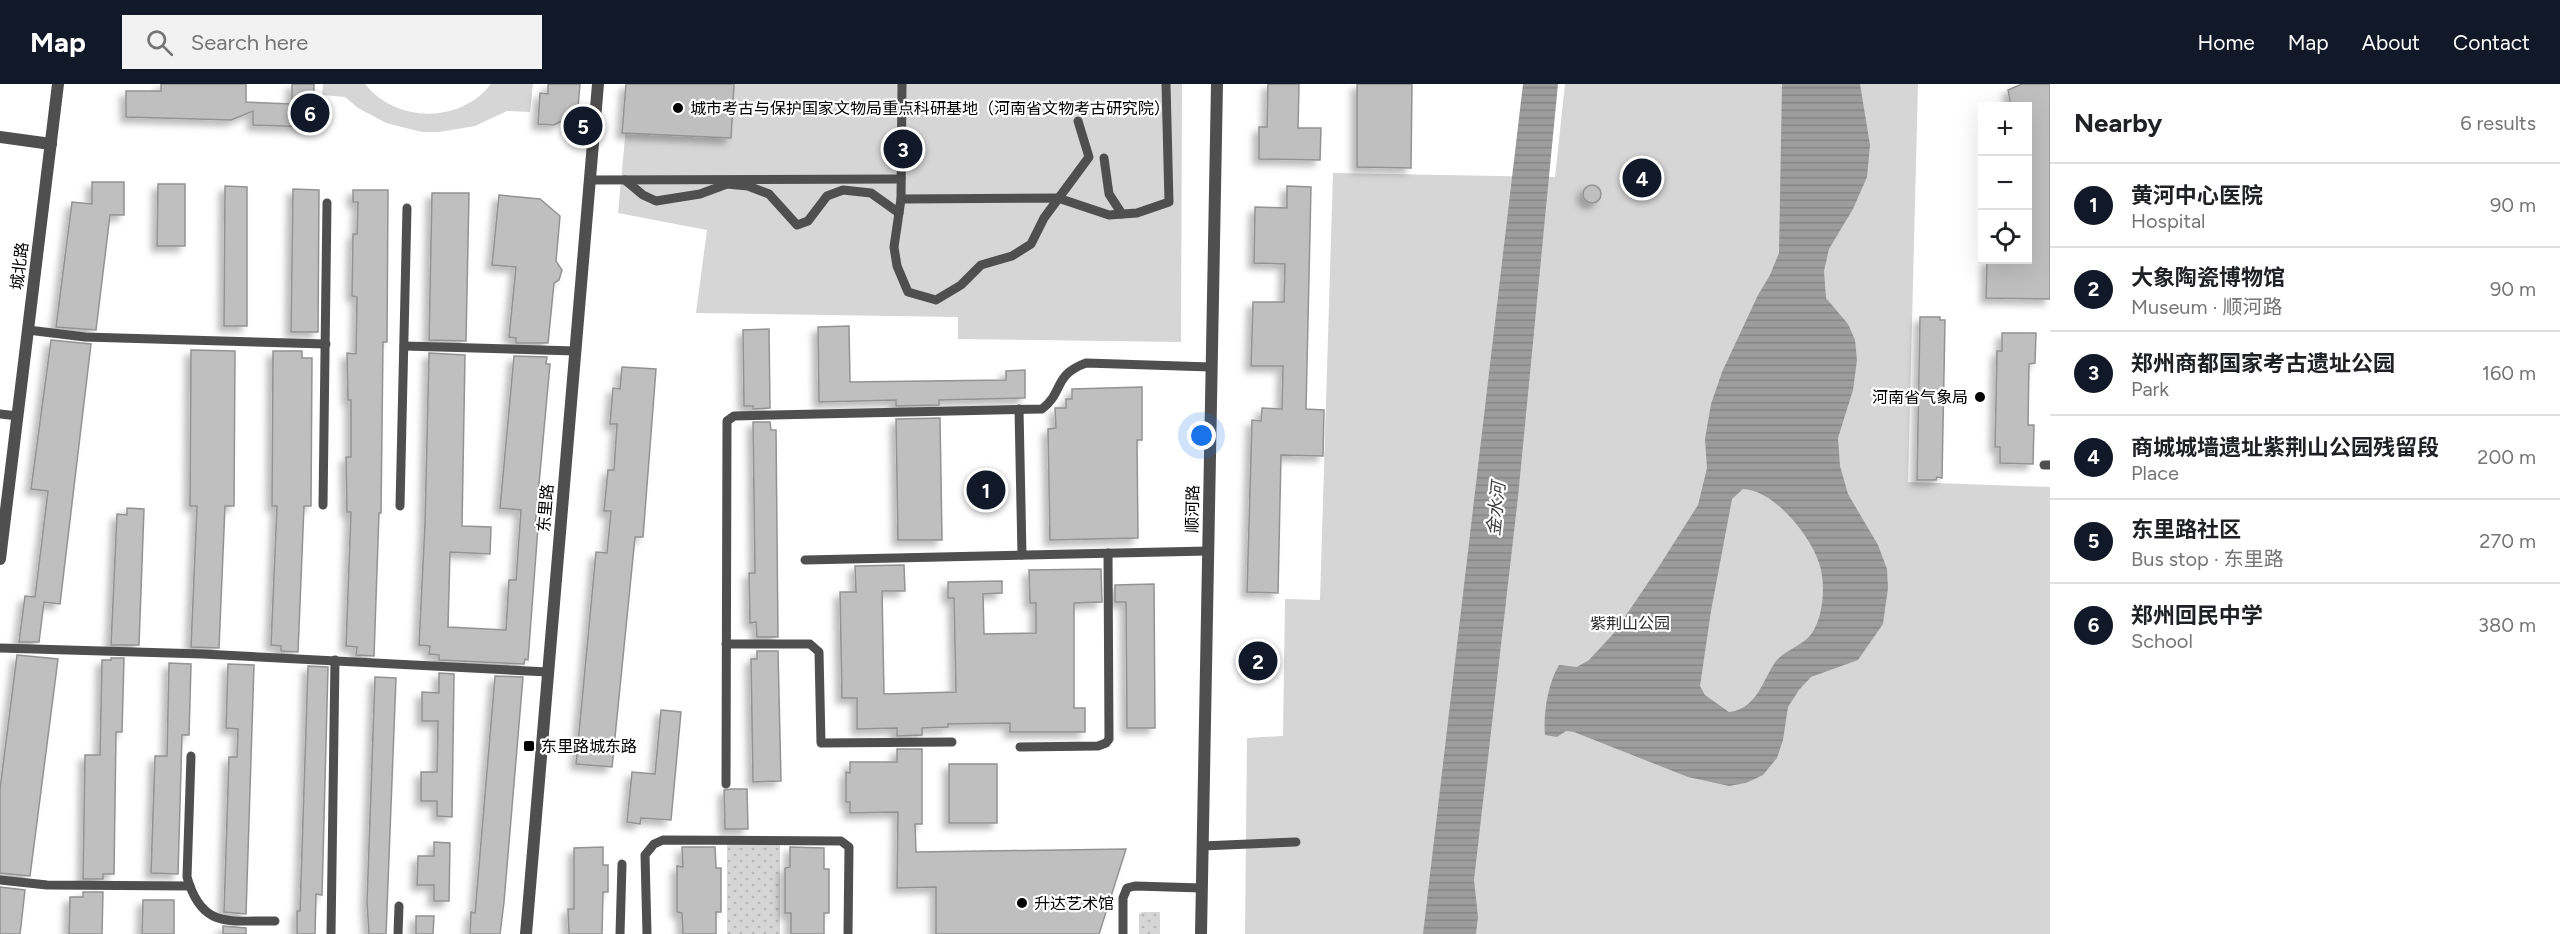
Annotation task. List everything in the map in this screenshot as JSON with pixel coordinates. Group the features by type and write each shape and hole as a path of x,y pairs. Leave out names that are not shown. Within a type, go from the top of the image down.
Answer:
{"street":[{"name":"城北路","path":"0,559 58,84"},
{"name":"东里路","path":"526,934 598,84"},
{"name":"顺河路","path":"1201,934 1216,84"},
{"path":"0,138 51,144"}],"lane":[{"path":"902,84 901,199 894,247 900,275 908,292 936,300 961,285 981,265 1012,256 1031,244 1044,218 1089,157"},
{"path":"901,199 1058,198 1109,215 1137,213 1169,202 1166,84"},
{"path":"1078,121 1089,157"},
{"path":"1089,157 1115,159"},
{"path":"1104,158 1109,194 1122,214"},
{"path":"590,180 901,179"},
{"path":"625,180 643,195 656,201 700,194 727,184 748,186 770,194 796,225 808,222 827,196 843,190 871,193 899,213"},
{"path":"323,505 327,203"},
{"path":"400,506 407,208"},
{"path":"28,330 85,337 326,344"},
{"path":"404,346 575,351"},
{"path":"726,784 727,421 734,416 1042,409 1048,404 1070,369 1086,363 1211,367"},
{"path":"1019,409 1022,555"},
{"path":"0,414 18,416"},
{"path":"805,560 1208,551"},
{"path":"1020,747 1098,746 1106,743 1109,738 1108,553"},
{"path":"726,644 810,644 819,652 821,743 952,742"},
{"path":"0,648 203,654 548,672"},
{"path":"331,934 335,660"},
{"path":"191,756 187,877 190,886 203,910 220,920 274,921"},
{"path":"647,934 645,855 654,844 663,840 789,840 841,841 849,847 848,934"},
{"path":"1202,846 1296,842"},
{"path":"620,934 622,864"},
{"path":"0,880 47,885 190,886"},
{"path":"1123,934 1123,898 1127,888 1135,886 1202,888"},
{"path":"398,934 399,906"}],"green space":[{"path":"323,84 365,84 378,97 393,106 410,112 428,114 446,112 463,106 478,97 491,84 533,84 530,112 507,111 475,126 439,132 422,132 386,123 358,108 345,97 322,95"},
{"path":"630,84 1182,84 1181,342 958,339 958,317 696,313 707,230 618,213"},
{"name":"紫荆山公园","path":"1565,84 1918,84 1908,482 2050,487 2050,934 1245,934 1247,738 1283,736 1285,599 1320,600 1333,173 1555,177"},
{"path":"727,845 780,845 780,934 727,934"},
{"path":"1160,912 1160,934 1139,934 1139,914"}],"water":[{"name":"金水河","path":"1523,84 1558,84 1518,497 1474,880 1478,917 1476,934 1423,934"},
{"path":"1782,84 1860,84 1870,145 1867,177 1853,209 1829,249 1824,271 1826,298 1848,324 1855,340 1857,360 1853,390 1838,438 1840,466 1848,494 1878,545 1887,569 1888,588 1883,624 1858,660 1811,677 1799,690 1788,707 1783,740 1777,758 1763,775 1746,783 1729,786 1688,777 1574,732 1566,731 1557,737 1545,735 1547,699 1559,665 1577,667 1589,660 1614,633 1698,505 1707,468 1705,439 1711,404 1722,372 1779,253","holes":["1743,489 1755,492 1780,507 1802,531 1811,545 1821,570 1822,602 1819,619 1809,637 1776,661 1758,693 1746,706 1729,712 1705,695 1700,686 1711,611 1732,499"]}],"building":[{"path":"161,84 246,84 246,102 292,104 292,84 314,84 313,127 253,125 253,111 231,120 126,117 126,91 161,91"},
{"path":"548,84 580,84 578,107 573,115 554,125 538,124 540,93 548,94"},
{"name":"城市考古与保护国家文物局重点科研基地（河南省文物考古研究院）","path":"626,84 734,84 731,138 622,133"},
{"path":"1268,84 1299,84 1298,128 1321,128 1320,160 1259,159 1259,127 1267,127"},
{"path":"1357,84 1412,84 1411,168 1357,167"},
{"path":"2022,84 2050,84 2050,299 1986,298 1987,264 2032,264 2032,102 2010,102 2008,90"},
{"path":"92,182 124,182 124,215 110,215 96,330 56,327 72,202 92,204"},
{"path":"158,184 185,184 185,246 157,246"},
{"path":"1592,185 1598,188 1601,194 1598,200 1592,203 1586,200 1583,194 1586,188"},
{"path":"225,186 247,187 247,326 224,326"},
{"path":"1287,186 1311,187 1306,409 1324,410 1323,456 1281,455 1278,593 1247,592 1252,420 1261,421 1262,408 1282,409 1283,366 1251,366 1253,302 1284,302 1285,264 1254,263 1255,207 1287,208"},
{"path":"293,189 319,190 318,332 291,332"},
{"path":"353,190 388,190 387,342 383,342 381,513 379,513 374,656 356,655 357,647 346,646 351,512 347,512 346,457 351,457 351,400 348,400 347,353 356,354 357,297 352,296 353,234 357,234 358,202 353,202"},
{"path":"432,193 469,193 466,341 429,340"},
{"path":"499,195 540,199 560,216 556,261 562,270 559,280 554,283 548,343 516,343 516,338 509,337 516,267 492,265"},
{"path":"1920,317 1940,317 1940,320 1945,320 1942,478 1937,477 1936,480 1917,480"},
{"path":"849,326 850,382 1006,380 1006,371 1025,370 1025,398 939,400 939,405 896,406 896,400 819,402 818,327"},
{"path":"769,329 770,408 753,409 753,406 744,406 743,330"},
{"path":"2002,333 2036,333 2035,363 2029,364 2028,425 2034,425 2033,464 2000,463 2000,447 1995,447 1997,351 2002,351"},
{"path":"51,340 91,344 60,604 44,602 39,642 19,642 25,596 35,597 48,491 31,489"},
{"path":"191,350 235,351 234,506 225,506 219,648 191,647 197,506 190,506"},
{"path":"273,351 302,351 302,358 312,358 311,506 304,506 298,652 281,651 281,646 271,645 277,506 272,506"},
{"path":"429,353 465,355 462,526 491,527 490,554 450,552 448,627 506,630 509,580 516,580 521,510 500,508 514,356 547,357 546,364 550,364 535,527 538,527 528,660 525,659 524,664 439,660 439,655 429,654 430,646 419,645 425,523"},
{"path":"622,367 656,369 643,537 635,537 612,767 576,764 596,552 607,553 611,511 604,511 608,470 614,470 617,424 610,424 613,388 620,389"},
{"path":"1142,387 1142,440 1137,440 1138,538 1050,540 1048,429 1056,428 1055,408 1066,408 1066,399 1072,399 1072,389"},
{"path":"940,418 942,540 898,540 896,419"},
{"path":"753,422 770,422 771,430 776,430 778,637 757,637 756,622 750,623 749,573 755,573"},
{"path":"127,508 144,509 139,645 111,645 117,514 127,515"},
{"path":"904,565 905,591 882,591 884,694 956,692 954,598 948,598 948,582 1002,581 1002,593 983,594 984,634 1036,633 1036,603 1030,603 1029,570 1101,569 1102,602 1074,603 1074,708 1085,708 1085,732 1010,732 1010,723 948,724 948,727 922,728 922,735 897,736 897,728 857,729 857,698 842,698 840,592 856,592 855,566"},
{"path":"1154,584 1155,728 1127,728 1126,602 1115,602 1115,585"},
{"path":"757,651 778,651 781,781 753,782 751,659 757,659"},
{"path":"17,655 58,659 30,876 0,873 0,789"},
{"path":"111,658 124,658 122,732 116,732 114,874 103,874 103,879 83,879 85,755 100,755 102,660 111,660"},
{"path":"169,663 191,664 189,735 182,735 178,874 151,873 155,756 167,756"},
{"path":"228,664 254,665 246,914 224,912 229,757 237,757 238,729 226,728"},
{"path":"308,666 328,667 322,895 316,894 315,934 297,934 297,911 300,911"},
{"path":"439,673 454,674 452,817 437,816 437,801 421,801 421,772 437,772 438,721 422,721 422,692 439,693"},
{"path":"495,676 523,677 504,902 500,934 470,934 471,912 475,913"},
{"path":"375,677 396,678 386,934 369,934 367,902"},
{"path":"661,710 681,712 671,820 641,818 640,824 627,822 632,772 655,774"},
{"name":"升达艺术馆","path":"897,749 922,749 922,824 915,824 916,852 1126,849 1099,934 936,934 936,887 897,888 898,812 850,813 850,802 846,802 846,772 850,773 850,762 897,762"},
{"path":"949,764 997,764 997,823 949,823"},
{"path":"747,789 748,829 725,829 724,790"},
{"path":"434,842 450,843 449,901 434,901 434,885 417,885 418,856 434,856"},
{"path":"603,847 603,865 608,865 608,892 603,892 602,934 569,934 568,909 574,909 574,848"},
{"path":"682,847 715,847 716,868 721,868 721,912 716,912 716,934 683,934 682,913 677,912 677,866 683,867"},
{"path":"790,847 824,848 824,869 829,869 829,913 824,913 824,934 791,934 791,913 785,913 785,868 790,867"},
{"path":"0,887 25,890 20,934 0,934"},
{"path":"83,892 103,892 102,934 69,934 70,897 83,897"},
{"path":"143,900 174,900 174,934 142,934"},
{"path":"416,916 434,916 433,934 416,934"},
{"path":"223,926 246,928 246,934 223,934"}],"place":[{"name":"城市考古与保护国家文物局重点科研基地（河南省文物考古研究院）","path":"678,108"},
{"name":"郑州回民中学","path":"310,113"},
{"name":"东里路社区","path":"583,126"},
{"name":"郑州商都国家考古遗址公园","path":"903,149"},
{"name":"商城城墙遗址紫荆山公园残留段","path":"1642,178"},
{"name":"河南省气象局","path":"1980,397"},
{"name":"黄河中心医院","path":"986,490"},
{"name":"大象陶瓷博物馆","path":"1258,661"},
{"name":"东里路城东路","path":"529,746"},
{"name":"升达艺术馆","path":"1022,903"}]}
